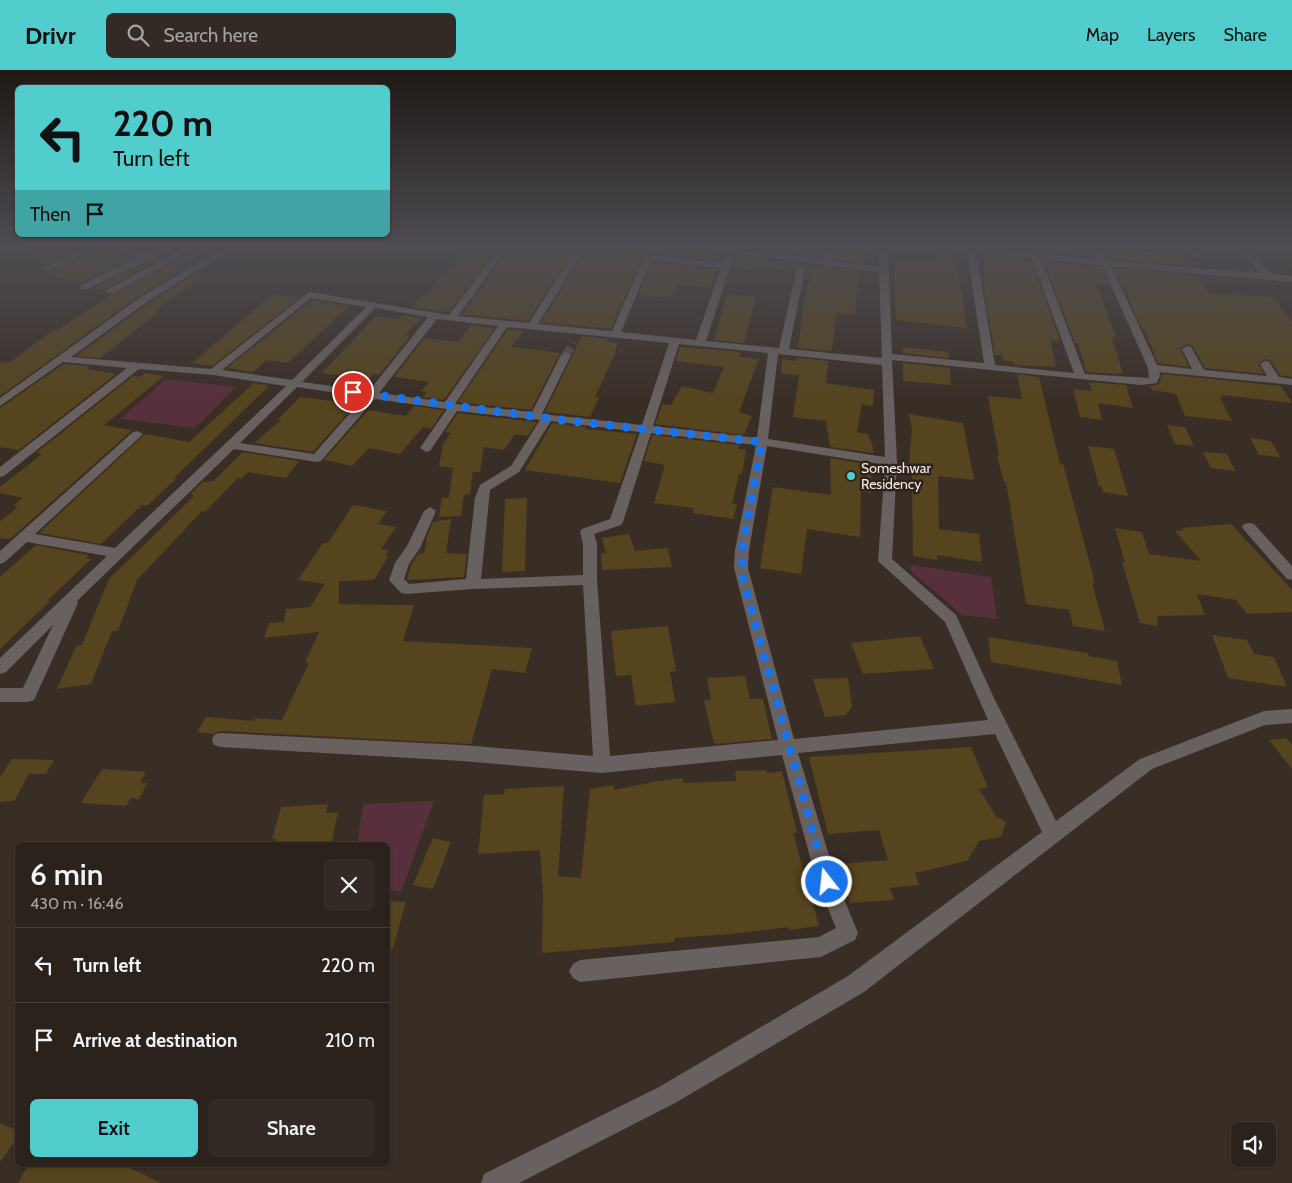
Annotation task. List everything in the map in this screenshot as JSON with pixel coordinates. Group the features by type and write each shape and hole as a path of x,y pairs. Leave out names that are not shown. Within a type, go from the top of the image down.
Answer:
{"street":[{"path":"0,404 144,298"},
{"path":"213,372 304,298"},
{"path":"325,298 451,318 778,352 990,367 1141,382 1153,381 1153,368 1120,298"},
{"path":"451,318 466,298"},
{"path":"532,326 549,298"},
{"path":"615,335 631,298"},
{"path":"700,344 715,298"},
{"path":"580,971 820,948 848,933 827,882 788,747 741,568 742,550 778,352 793,298"},
{"path":"884,298 891,462 885,560 951,619 999,726 1053,834"},
{"path":"979,298 990,367"},
{"path":"1052,298 1081,377"},
{"path":"0,668 116,553 295,385 372,306"},
{"path":"231,445 317,458 372,395 435,315"},
{"path":"426,448 504,324"},
{"path":"574,342 580,331"},
{"path":"602,765 588,532 616,522 675,341"},
{"path":"1187,349 1200,372"},
{"path":"473,584 484,488 515,470 541,417 566,355"},
{"path":"61,359 213,372 451,406 762,442 891,462"},
{"path":"1265,364 1275,380"},
{"path":"0,473 137,365"},
{"path":"1153,368 1292,382"},
{"path":"0,559 138,434"},
{"path":"430,511 413,548 402,564 396,580 406,589 473,584 590,580"},
{"path":"1249,527 1292,575"},
{"path":"24,538 116,553"},
{"path":"0,694 28,695 76,593"},
{"path":"493,1183 667,1095 856,984 1146,764 1264,718 1292,716"},
{"path":"220,740 452,753 602,765 999,726"}],"shaded area":[{"path":"166,379 236,387 195,428 120,419"},
{"path":"911,565 991,577 997,619 962,615 911,571"},
{"path":"434,801 401,892 390,890 390,842 357,842 363,804"}],"building":[{"path":"106,298 136,298 0,396 0,362 9,363 52,331 57,330"},
{"path":"157,298 173,298 156,309 161,310 100,358 76,356"},
{"path":"268,298 299,298 212,366 192,363"},
{"path":"460,298 449,312 412,307 421,299"},
{"path":"474,298 543,298 528,321 462,314"},
{"path":"556,298 624,298 611,329 541,322"},
{"path":"726,298 756,298 744,343 714,340"},
{"path":"805,298 857,298 855,315 836,313 832,351 798,348"},
{"path":"895,298 962,298 967,328 896,320"},
{"path":"985,298 1045,298 1060,341 1050,340 1056,367 1015,365 1014,362 1003,360 1002,355 995,355"},
{"path":"1058,298 1102,298 1116,336 1112,338 1123,374 1086,372 1078,343 1075,343"},
{"path":"1129,298 1274,298 1292,322 1292,377 1280,375 1271,361 1265,359 1258,364 1264,374 1205,368 1193,346 1187,344 1180,348 1189,367 1158,363 1145,331 1134,312"},
{"path":"312,300 349,306 288,363 267,360 253,372 227,368"},
{"path":"404,315 421,318 405,335 410,336 379,375 374,374 369,380 322,373 376,316 399,319"},
{"path":"471,325 495,328 444,400 422,397 427,392 421,391 429,382 394,377 425,338 458,342"},
{"path":"508,329 524,331 511,347 560,353 531,410 458,402"},
{"path":"582,336 608,339 607,341 617,343 615,354 595,397 599,397 590,417 545,412"},
{"path":"680,347 741,352 740,357 759,359 739,412 752,416 744,435 655,424 662,405 671,405 682,386 713,393 724,367 676,361"},
{"path":"903,347 948,352 949,358 903,353"},
{"path":"797,358 828,361 826,383 874,390 873,406 862,404 857,432 868,434 873,447 873,453 830,447 826,421 793,417 799,375 781,374 782,359 796,361"},
{"path":"903,363 950,368 951,385 903,381"},
{"path":"64,364 89,366 87,369 116,374 19,450 0,447 0,408"},
{"path":"145,373 164,376 104,425 131,430 130,432 10,539 0,538 0,521 18,507 13,506 23,498 0,493 0,487 42,454 36,453 133,376 140,377"},
{"path":"1017,374 1039,377 1060,464 1063,464 1095,583 1092,583 1105,631 1073,626 1069,610 1026,604 1006,482 1004,482 997,456 999,456 988,396 1022,399"},
{"path":"1162,374 1281,386 1292,403 1222,395 1223,397 1220,397 1232,421 1185,416 1176,394 1152,390 1150,386 1159,384"},
{"path":"1089,382 1126,385 1133,408 1098,403 1102,420 1080,417 1073,389 1092,391"},
{"path":"254,383 268,387 174,478 177,478 147,506 142,505 101,544 39,533 145,434 189,442"},
{"path":"300,397 350,403 346,407 352,408 313,452 254,443 281,420 278,419"},
{"path":"414,406 444,410 431,429 423,427 400,454 369,448 352,466 324,460 368,410 406,416"},
{"path":"458,413 537,422 528,436 515,434 504,450 484,447 480,472 473,472 470,494 464,495 461,516 439,517 442,498 449,498 453,468 439,466 443,444 451,433 445,432"},
{"path":"909,414 963,423 974,480 938,476 939,529 979,534 982,562 937,555 937,560 913,556 912,473 908,472 912,429"},
{"path":"552,423 586,427 585,429 637,434 620,483 525,470"},
{"path":"1167,425 1185,427 1194,446 1175,444"},
{"path":"652,435 740,445 738,449 746,450 742,474 739,474 732,504 737,504 733,519 693,513 694,508 654,503 665,465 644,461"},
{"path":"1250,438 1271,441 1280,457 1259,455"},
{"path":"1088,446 1114,449 1128,496 1103,492 1102,486 1099,486"},
{"path":"243,452 299,461 286,478 248,472 241,479 238,478 205,512 202,511 137,580 118,631 112,631 91,684 57,689 76,646 82,645 109,579 194,496 191,493 203,482 214,481"},
{"path":"1203,452 1227,454 1235,471 1211,468"},
{"path":"830,458 872,465 871,493 861,491 860,537 807,529 801,574 760,568 773,487 831,495"},
{"path":"527,498 525,571 502,572 505,499"},
{"path":"353,505 387,511 378,524 396,527 381,549 389,550 385,556 389,555 374,580 339,581 339,604 414,605 403,641 532,648 525,673 492,669 471,744 220,731 213,734 197,732 206,717 254,721 255,718 282,720 309,663 305,663 319,632 264,638 269,623 284,622 286,609 310,607 325,584 298,580 323,543 328,543"},
{"path":"451,519 446,553 467,554 464,577 407,580 411,565 418,554 424,553 427,537 433,522"},
{"path":"1231,524 1292,590 1292,612 1247,614 1236,600 1197,594 1205,615 1158,616 1157,626 1140,623 1122,562 1125,563 1115,528 1142,532 1149,554 1201,561 1175,531 1184,530 1182,528"},
{"path":"629,534 635,551 668,548 672,567 602,570 601,553 606,553 602,538"},
{"path":"36,545 89,555 86,558 91,559 0,649 0,577"},
{"path":"668,626 676,671 670,672 675,702 636,706 631,675 616,676 611,631"},
{"path":"1212,635 1247,640 1254,654 1274,657 1287,687 1228,678"},
{"path":"920,636 934,669 863,674 851,643"},
{"path":"988,637 1088,653 1089,656 1117,661 1122,685 991,662"},
{"path":"745,676 750,699 763,699 772,739 714,744 704,700 711,700 707,678"},
{"path":"848,678 852,707 845,715 825,717 813,679"},
{"path":"1286,738 1292,745 1292,769 1269,740"},
{"path":"971,747 988,788 979,789 996,816 1006,822 1001,837 979,841 967,861 915,873 919,885 890,888 894,900 850,903 839,864 888,860 879,830 828,834 809,757"},
{"path":"12,759 54,760 46,774 29,774 14,801 0,802 0,777"},
{"path":"102,769 146,772 140,783 147,783 139,799 131,798 126,806 81,803"},
{"path":"766,770 767,773 782,771 797,833 793,833 819,926 789,930 788,927 674,938 674,942 542,953 543,894 540,850 478,854 484,795 504,794 505,789 564,786 558,876 581,878 590,789 614,785 614,790 682,778 684,783 736,781 735,771"},
{"path":"328,804 326,813 338,812 332,842 276,842 276,839 272,839 281,807"},
{"path":"433,838 451,842 433,889 413,885"},
{"path":"390,901 406,902 392,951 390,951"},
{"path":"0,1123 15,1130 15,1141 0,1162"},
{"path":"27,1167 128,1167 161,1183 18,1183"}],"tunnel":[{"path":"566,355 574,342"}],"place":[{"name":"Someshwar Residency","path":"851,476"}],"route":[{"path":"353,392 454,407 762,442 751,495 741,568 788,747 827,882"}]}
